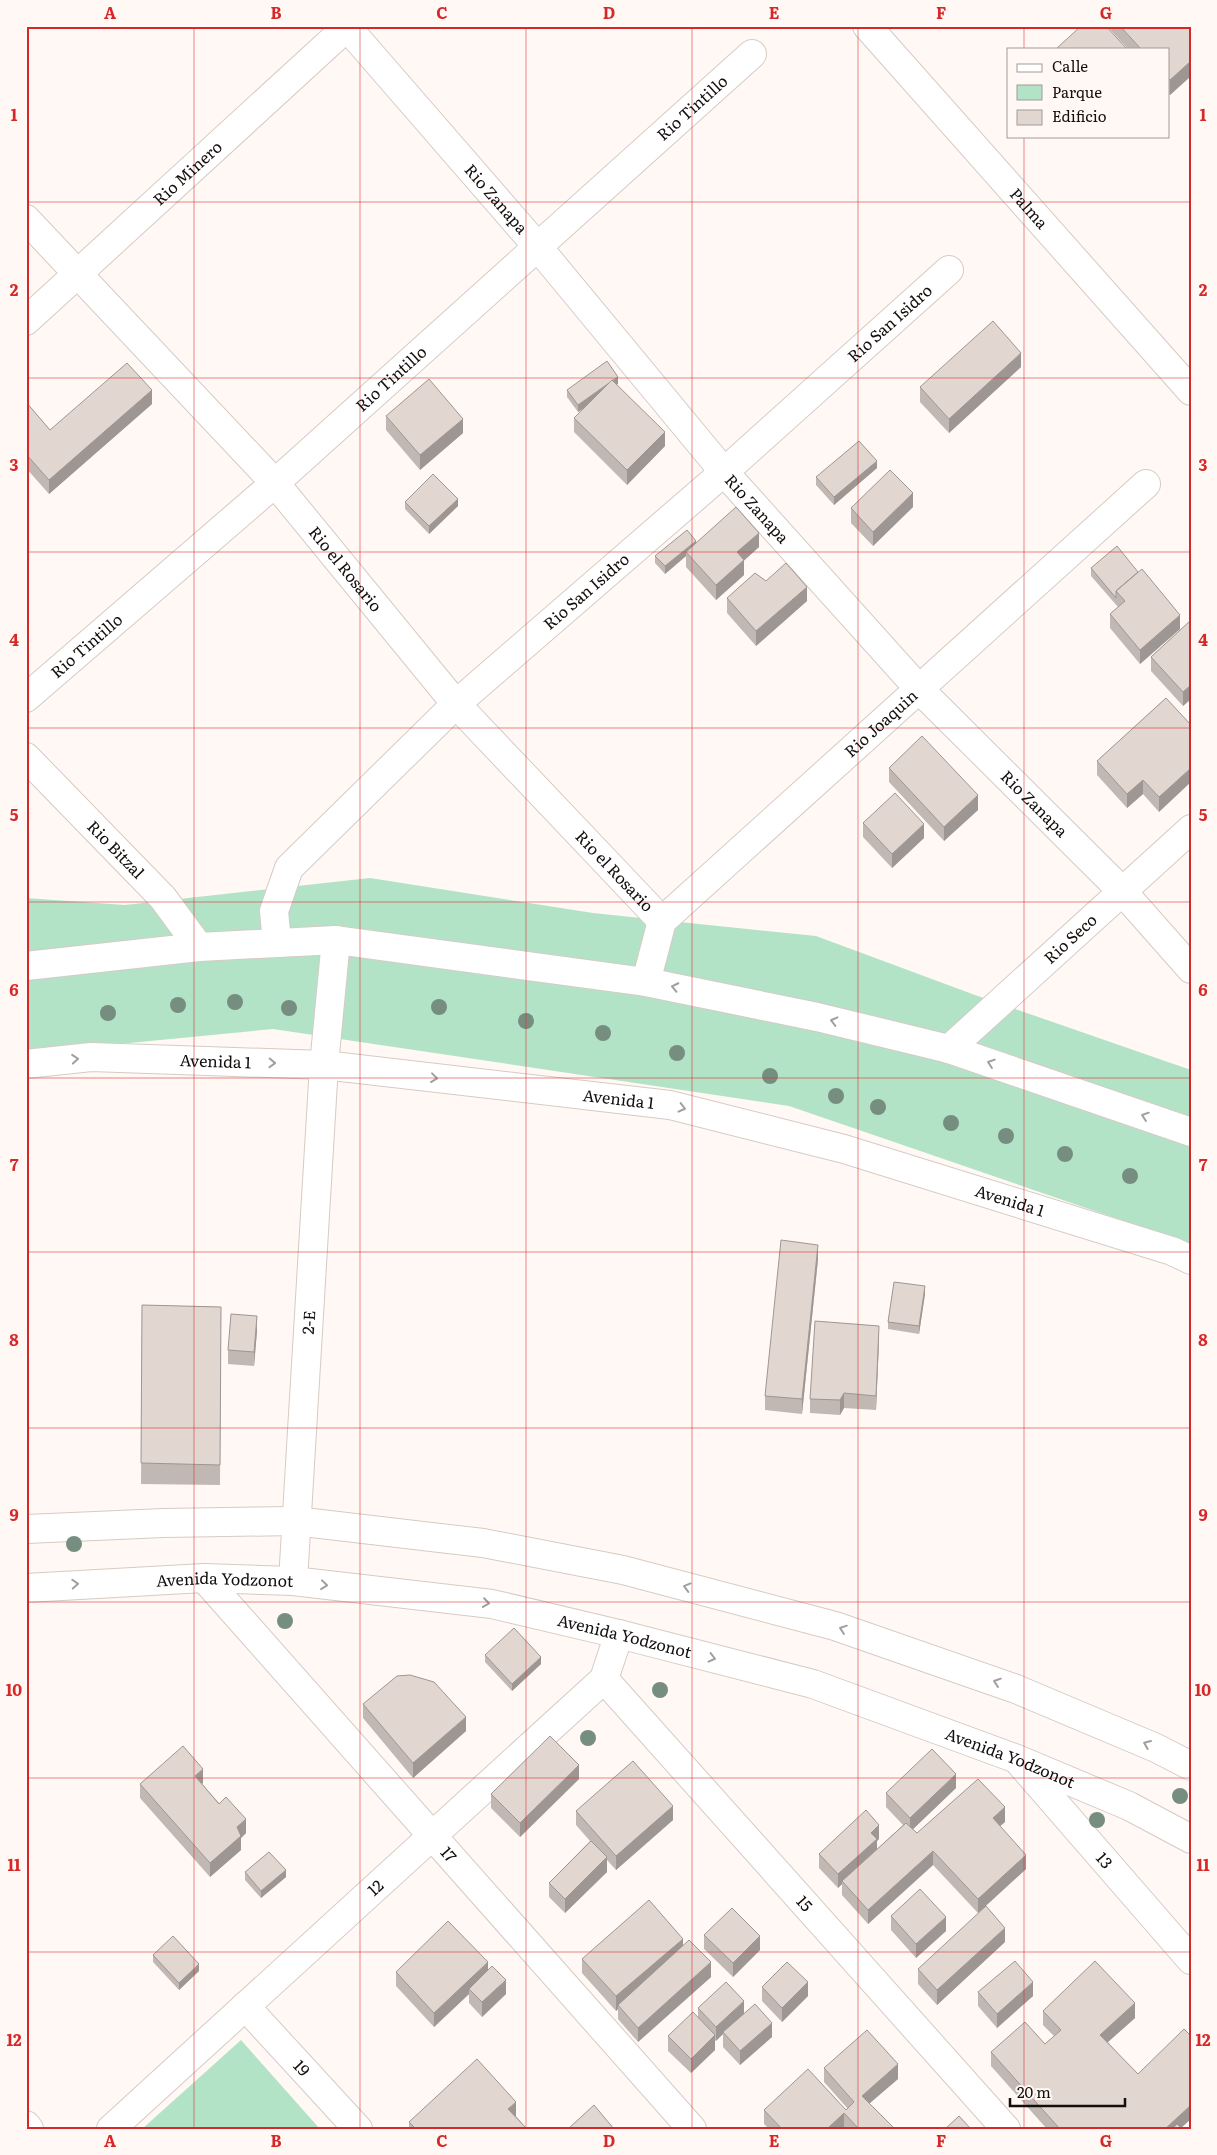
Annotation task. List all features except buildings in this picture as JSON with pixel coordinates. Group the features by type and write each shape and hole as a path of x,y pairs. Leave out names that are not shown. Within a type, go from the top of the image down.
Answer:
{"street":[{"name":"Palma","path":"867,26 1191,390"},
{"name":"Rio Zanapa","path":"347,27 537,246 724,472 920,690 1122,891 1191,969"},
{"name":"Rio Minero","path":"26,321 347,27"},
{"name":"Rio Tintillo","path":"26,698 275,483 752,54"},
{"name":"Rio el Rosario","path":"26,219 275,483 456,704 662,921"},
{"name":"Rio San Isidro","path":"277,943 274,911 288,868 456,704 724,472 949,270"},
{"name":"Rio Joaquin","path":"662,921 1146,484"},
{"name":"Rio Bitzal","path":"26,757 163,898 198,946"},
{"name":"Rio Seco","path":"950,1049 1191,829"},
{"path":"646,982 662,921"},
{"path":"26,966 198,946 336,940 646,982 817,1017 950,1049 1191,1132"},
{"name":"2-E","path":"293,1582 295,1521 324,1065 336,940"},
{"name":"Avenida 1","path":"26,1064 91,1058 324,1065 670,1105 844,1149 1172,1251 1191,1260"},
{"path":"26,1529 164,1523 295,1521 483,1543 623,1570 835,1626 1016,1689 1156,1748 1191,1766"},
{"name":"Avenida Yodzonot","path":"26,1588 204,1578 293,1582 492,1604 619,1634 812,1684 1017,1760 1129,1806 1191,1839"},
{"name":"17","path":"204,1578 692,2129"},
{"name":"12","path":"111,2129 604,1679 619,1634"},
{"name":"15","path":"604,1679 1006,2129"},
{"name":"13","path":"1017,1760 1191,1960"},
{"name":"19","path":"245,2006 358,2129"},
{"path":"26,2126 29,2129"}],"green space":[{"path":"370,878 593,913 816,936 975,995 1191,1070 1191,1244 789,1106 273,1029 26,1053 26,898 125,905"},
{"path":"241,2040 320,2129 142,2129"}]}
